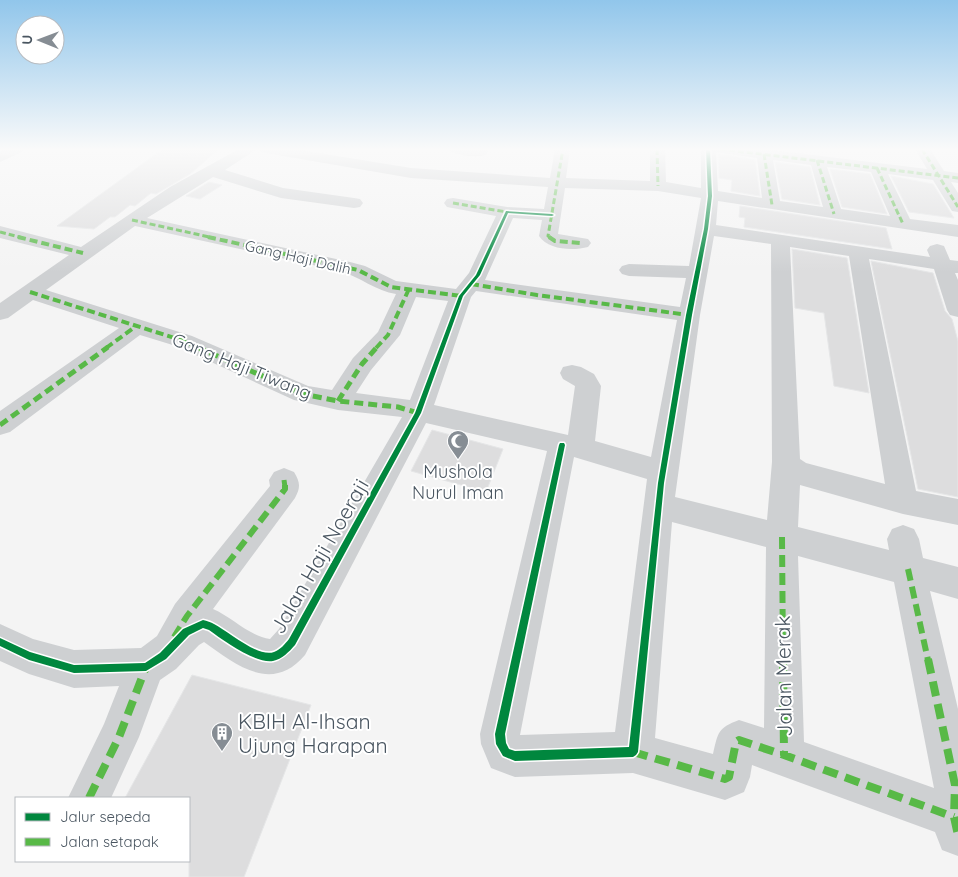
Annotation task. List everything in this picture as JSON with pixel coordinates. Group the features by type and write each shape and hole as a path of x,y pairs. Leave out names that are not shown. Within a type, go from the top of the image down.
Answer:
{"street":[{"path":"0,313 83,253 178,190"},
{"path":"274,190 354,203"},
{"path":"557,190 548,236 550,240 581,243"},
{"path":"678,190 958,232"},
{"path":"633,752 661,489 696,272 706,229 710,190"},
{"path":"770,190 772,205"},
{"path":"826,190 834,214"},
{"path":"887,190 903,224"},
{"path":"948,190 958,207"},
{"path":"452,203 506,212 552,215"},
{"path":"418,413 466,290 478,275 506,212"},
{"name":"Gang Haji Dalih","path":"132,220 351,268 391,287 408,291 466,290 537,295 689,315"},
{"path":"930,228 950,266 958,310"},
{"path":"706,229 950,266"},
{"path":"0,232 83,253"},
{"name":"Jalan Merak","path":"780,240 786,462 782,537 784,755 956,806"},
{"path":"858,252 903,501"},
{"path":"629,270 696,272"},
{"path":"338,401 362,364 388,335 408,291"},
{"name":"Gang Haji Tiwang","path":"30,292 199,347 303,394 338,401 398,407 571,447 661,489 782,537 905,554 958,584"},
{"path":"0,425 135,327"},
{"path":"572,373 585,380 588,386 571,447 500,734 501,744 506,753 515,756 633,752 725,779 732,772 736,742 739,740 784,755"},
{"name":"Jalan Haji Noeraji","path":"154,661 186,632 203,624 211,626 259,655 270,657 282,653 292,642 418,413"},
{"path":"786,462 792,470 802,474 903,501 958,512"},
{"path":"89,797 154,661 286,489 284,480"},
{"path":"905,554 956,806"},
{"path":"0,642 29,656 74,669 154,661"}],"building":[{"path":"107,190 163,190 156,194 151,193 135,206 130,205 115,217 110,217 94,229 57,226"},
{"path":"196,190 214,190 200,199 186,196"},
{"path":"759,190 760,196 731,191"},
{"path":"780,190 816,190 820,205 782,199"},
{"path":"837,190 877,190 887,214 842,207"},
{"path":"898,190 937,190 954,218 909,212"},
{"path":"740,206 886,228 892,249 744,227 745,218 739,217"},
{"path":"792,249 847,258 869,393 834,386 824,313 795,308"},
{"path":"871,261 933,273 945,311 952,319 958,341 958,497 918,489"},
{"name":"Mushola Nurul Iman","path":"432,430 503,449 486,492 411,471"},
{"name":"KBIH Al-Ihsan Ujung Harapan","path":"192,675 311,705 244,877 189,877 190,797 126,797"}],"marked path":[{"path":"556,190 548,236 555,241 581,243"},
{"path":"770,190 772,205"},
{"path":"826,190 834,214"},
{"path":"887,190 903,224"},
{"path":"947,190 958,207"},
{"path":"453,203 507,212"},
{"path":"132,220 343,266 358,270 391,287 461,296"},
{"path":"0,232 83,253"},
{"path":"471,284 537,295 689,315"},
{"path":"338,401 362,364 388,335 408,291"},
{"path":"30,292 184,341 303,394 338,401 398,407 418,413"},
{"path":"0,425 135,327"},
{"path":"174,637 187,616 285,489 284,480"},
{"path":"782,537 784,755 954,817"},
{"path":"908,569 955,785 954,817 958,835"},
{"path":"89,797 119,737 146,667"},
{"path":"633,752 725,779 729,777 736,742 739,740 784,755"}],"cycle path":[{"path":"562,445 500,734 501,744 506,753 515,756 633,752 661,483 689,315 706,229 710,190"},
{"path":"0,642 29,656 74,669 146,667 163,656 186,632 203,624 211,626 256,654 270,657 282,652 292,642 418,413 461,296 478,275 507,212 552,215"}],"place":[{"name":"Mushola Nurul Iman","path":"458,460"},
{"name":"KBIH Al-Ihsan Ujung Harapan","path":"222,752"}]}
